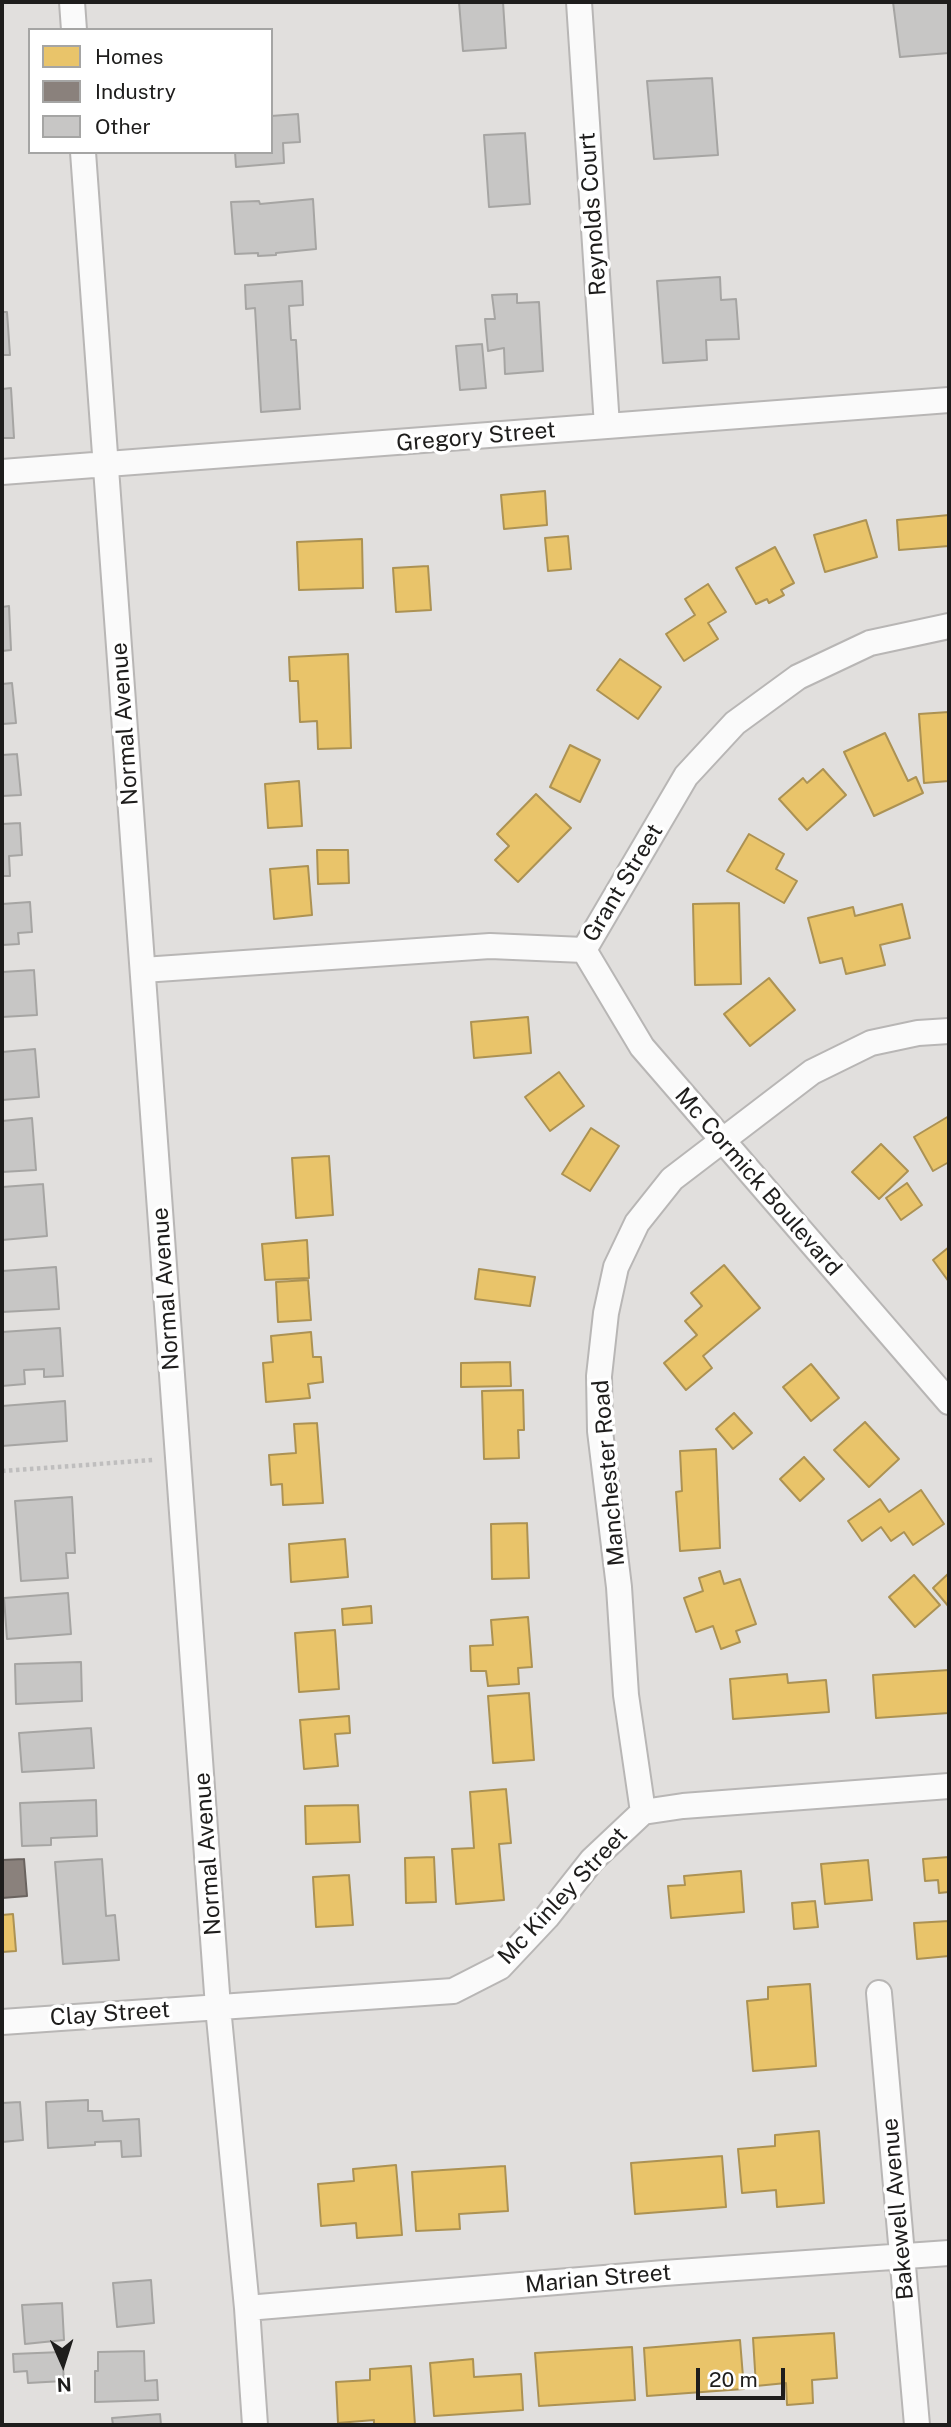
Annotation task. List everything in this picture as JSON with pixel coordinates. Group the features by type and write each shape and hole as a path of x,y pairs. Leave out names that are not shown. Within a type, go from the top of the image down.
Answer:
{"street":[{"path":"72,2 74,28"},
{"name":"Reynolds Court","path":"579,2 607,425"},
{"name":"Normal Avenue","path":"83,154 218,2007 247,2308 255,2425"},
{"name":"Gregory Street","path":"2,472 949,400"},
{"name":"Grant Street","path":"143,970 490,946 584,950 686,776 735,723 798,677 870,643 949,626"},
{"name":"Mc Cormick Boulevard","path":"584,950 642,1047 949,1402"},
{"name":"Manchester Road","path":"643,1812 626,1695 618,1587 600,1431 599,1376 606,1313 616,1268 637,1223 672,1179 812,1072 871,1043 918,1033 949,1031"},
{"name":"Mc Kinley Street","path":"218,2007 453,1991 500,1967 547,1917 592,1860 643,1812 683,1806 949,1786"},
{"name":"Bakewell Avenue","path":"879,1993 917,2425"},
{"name":"Clay Street","path":"2,2022 218,2007"},
{"name":"Marian Street","path":"247,2308 650,2274 949,2253"}],"path":[{"path":"2,1471 178,1458"}],"building: Homes":[{"path":"545,491 547,525 504,529 501,495"},
{"path":"949,515 949,546 899,550 897,520"},
{"path":"866,520 877,557 825,572 814,535"},
{"path":"568,536 571,569 548,571 545,538"},
{"path":"362,539 363,588 299,590 297,542"},
{"path":"775,547 794,583 781,590 784,595 769,603 767,599 756,604 736,568"},
{"path":"428,566 431,610 396,612 393,568"},
{"path":"708,584 726,612 708,623 718,639 684,661 666,634 695,615 685,599"},
{"path":"348,654 351,748 318,749 317,721 300,722 298,681 290,681 289,657"},
{"path":"620,659 661,687 638,719 597,690"},
{"path":"949,712 949,781 924,783 919,714"},
{"path":"885,733 908,781 916,777 923,793 874,816 844,752"},
{"path":"570,745 600,760 580,802 550,787"},
{"path":"823,769 846,795 807,830 779,799 803,778 807,783"},
{"path":"299,781 302,826 268,828 265,784"},
{"path":"536,794 571,828 518,882 495,860 509,846 497,834"},
{"path":"749,834 784,854 776,869 797,881 784,903 727,871"},
{"path":"317,850 348,850 349,883 318,884"},
{"path":"308,866 312,915 274,919 270,869"},
{"path":"739,903 741,984 695,985 693,904"},
{"path":"902,904 910,938 880,945 885,965 846,974 842,958 820,963 808,918 853,907 855,916"},
{"path":"769,978 795,1010 750,1046 724,1014"},
{"path":"528,1017 531,1053 474,1058 471,1022"},
{"path":"559,1072 584,1106 550,1131 525,1097"},
{"path":"949,1116 949,1162 933,1171 914,1137"},
{"path":"591,1128 619,1146 590,1191 562,1174"},
{"path":"881,1144 908,1171 879,1199 852,1172"},
{"path":"329,1156 333,1215 296,1218 292,1158"},
{"path":"907,1183 922,1205 901,1220 886,1198"},
{"path":"307,1240 309,1278 265,1280 262,1244"},
{"path":"949,1247 949,1282 933,1260"},
{"path":"724,1265 760,1308 703,1356 712,1368 686,1390 664,1363 697,1335 685,1321 702,1306 691,1293"},
{"path":"479,1269 535,1277 530,1306 475,1299"},
{"path":"308,1280 311,1320 278,1322 276,1282"},
{"path":"311,1332 313,1357 321,1357 323,1382 308,1384 310,1398 266,1402 263,1363 273,1362 271,1336"},
{"path":"510,1362 511,1386 461,1387 461,1363"},
{"path":"811,1364 839,1398 811,1421 783,1387"},
{"path":"523,1390 524,1430 518,1430 519,1458 484,1459 482,1391"},
{"path":"734,1413 752,1433 733,1449 716,1429"},
{"path":"865,1422 899,1459 869,1487 834,1450"},
{"path":"317,1423 323,1503 283,1505 282,1484 271,1485 269,1455 296,1453 294,1424"},
{"path":"716,1449 720,1548 680,1551 676,1492 682,1491 680,1451"},
{"path":"804,1457 824,1479 800,1501 780,1479"},
{"path":"921,1490 944,1524 913,1545 904,1532 891,1541 881,1527 862,1541 848,1521 880,1499 889,1512"},
{"path":"527,1523 529,1578 492,1579 491,1524"},
{"path":"345,1539 348,1577 291,1582 289,1544"},
{"path":"720,1571 724,1584 740,1579 756,1624 736,1631 740,1642 721,1649 713,1626 696,1632 684,1598 703,1591 699,1578"},
{"path":"949,1573 949,1607 933,1588"},
{"path":"914,1575 940,1605 915,1627 889,1597"},
{"path":"371,1606 372,1623 343,1625 342,1609"},
{"path":"528,1617 532,1667 518,1668 519,1684 488,1686 486,1671 471,1671 470,1646 493,1645 491,1620"},
{"path":"335,1630 339,1689 299,1692 295,1633"},
{"path":"949,1670 949,1713 876,1718 873,1675"},
{"path":"787,1674 788,1683 826,1680 829,1712 733,1719 730,1679"},
{"path":"529,1693 534,1760 493,1763 488,1696"},
{"path":"349,1716 350,1733 335,1734 338,1766 304,1769 300,1720"},
{"path":"506,1789 511,1843 499,1844 504,1900 456,1904 452,1849 474,1848 470,1792"},
{"path":"358,1805 360,1842 306,1844 305,1806"},
{"path":"434,1857 436,1902 406,1903 405,1858"},
{"path":"949,1857 949,1892 939,1893 938,1880 925,1881 923,1859"},
{"path":"868,1860 872,1900 825,1904 821,1864"},
{"path":"741,1871 744,1912 671,1918 668,1886 685,1885 684,1876"},
{"path":"349,1875 353,1925 316,1927 313,1877"},
{"path":"815,1901 818,1927 794,1929 792,1903"},
{"path":"13,1914 16,1951 2,1952 2,1915"},
{"path":"949,1921 949,1956 917,1959 914,1923"},
{"path":"810,1984 816,2066 753,2071 747,2001 768,1999 768,1987"},
{"path":"819,2131 824,2203 777,2207 776,2190 742,2193 738,2149 775,2146 775,2135"},
{"path":"722,2156 726,2207 635,2214 631,2163"},
{"path":"396,2165 402,2235 357,2238 356,2223 321,2226 318,2184 354,2181 353,2169"},
{"path":"505,2166 508,2211 459,2214 460,2229 416,2231 412,2172"},
{"path":"834,2333 837,2378 812,2380 813,2403 787,2405 786,2383 756,2386 753,2338"},
{"path":"740,2340 744,2389 647,2396 644,2348"},
{"path":"632,2347 635,2400 539,2406 535,2353"},
{"path":"473,2359 474,2377 521,2374 523,2410 434,2416 430,2363"},
{"path":"411,2366 415,2425 374,2425 374,2420 338,2423 336,2382 370,2380 370,2369"}],"building: Industry":[{"path":"24,1859 27,1896 2,1898 2,1860"}],"building: Other":[{"path":"459,2 503,2 506,48 463,51"},
{"path":"893,2 949,2 949,53 900,57"},
{"path":"712,78 718,155 654,159 647,81"},
{"path":"298,114 300,142 283,143 284,163 236,167 235,154 273,154 273,116"},
{"path":"525,133 530,204 489,207 484,135"},
{"path":"313,199 316,249 276,255 235,254 231,202 259,201 260,204"},
{"path":"720,277 721,300 736,299 739,339 706,340 707,360 663,363 657,281"},
{"path":"302,281 303,305 289,306 291,340 296,340 300,409 261,412 255,308 246,309 245,285"},
{"path":"517,294 517,303 539,302 543,371 505,374 504,348 488,351 485,319 495,319 492,295"},
{"path":"2,312 7,312 10,355 2,355"},
{"path":"482,344 486,388 460,390 456,346"},
{"path":"11,388 14,438 2,438 2,389"},
{"path":"9,606 11,650 2,651 2,607"},
{"path":"12,683 16,723 2,724 2,684"},
{"path":"17,754 21,795 2,796 2,755"},
{"path":"20,823 22,855 9,856 10,876 2,876 2,824"},
{"path":"30,902 32,932 18,933 19,944 2,945 2,904"},
{"path":"34,970 37,1015 2,1017 2,972"},
{"path":"35,1049 39,1097 2,1100 2,1052"},
{"path":"32,1118 36,1170 2,1172 2,1121"},
{"path":"43,1184 47,1236 2,1240 2,1187"},
{"path":"56,1267 59,1309 2,1312 2,1271"},
{"path":"60,1328 63,1376 44,1377 44,1369 24,1370 25,1384 2,1386 2,1332"},
{"path":"65,1401 67,1441 2,1446 2,1406"},
{"path":"72,1497 75,1553 66,1553 68,1578 21,1581 15,1501"},
{"path":"68,1593 71,1634 7,1639 4,1598"},
{"path":"81,1662 82,1701 16,1704 15,1664"},
{"path":"91,1728 94,1768 22,1772 19,1733"},
{"path":"96,1800 97,1836 51,1838 51,1845 22,1846 20,1803"},
{"path":"102,1859 106,1916 115,1915 119,1960 63,1964 55,1862"},
{"path":"88,2100 88,2111 102,2111 103,2121 139,2119 141,2156 122,2157 121,2141 48,2148 46,2102"},
{"path":"20,2102 23,2140 2,2142 2,2103"},
{"path":"151,2280 154,2323 117,2327 113,2283"},
{"path":"62,2303 64,2340 25,2344 22,2305"},
{"path":"144,2351 145,2381 157,2380 158,2400 95,2402 98,2352"},
{"path":"62,2352 64,2381 28,2383 27,2371 14,2372 13,2354"},
{"path":"160,2414 161,2425 113,2425 112,2418"}]}
